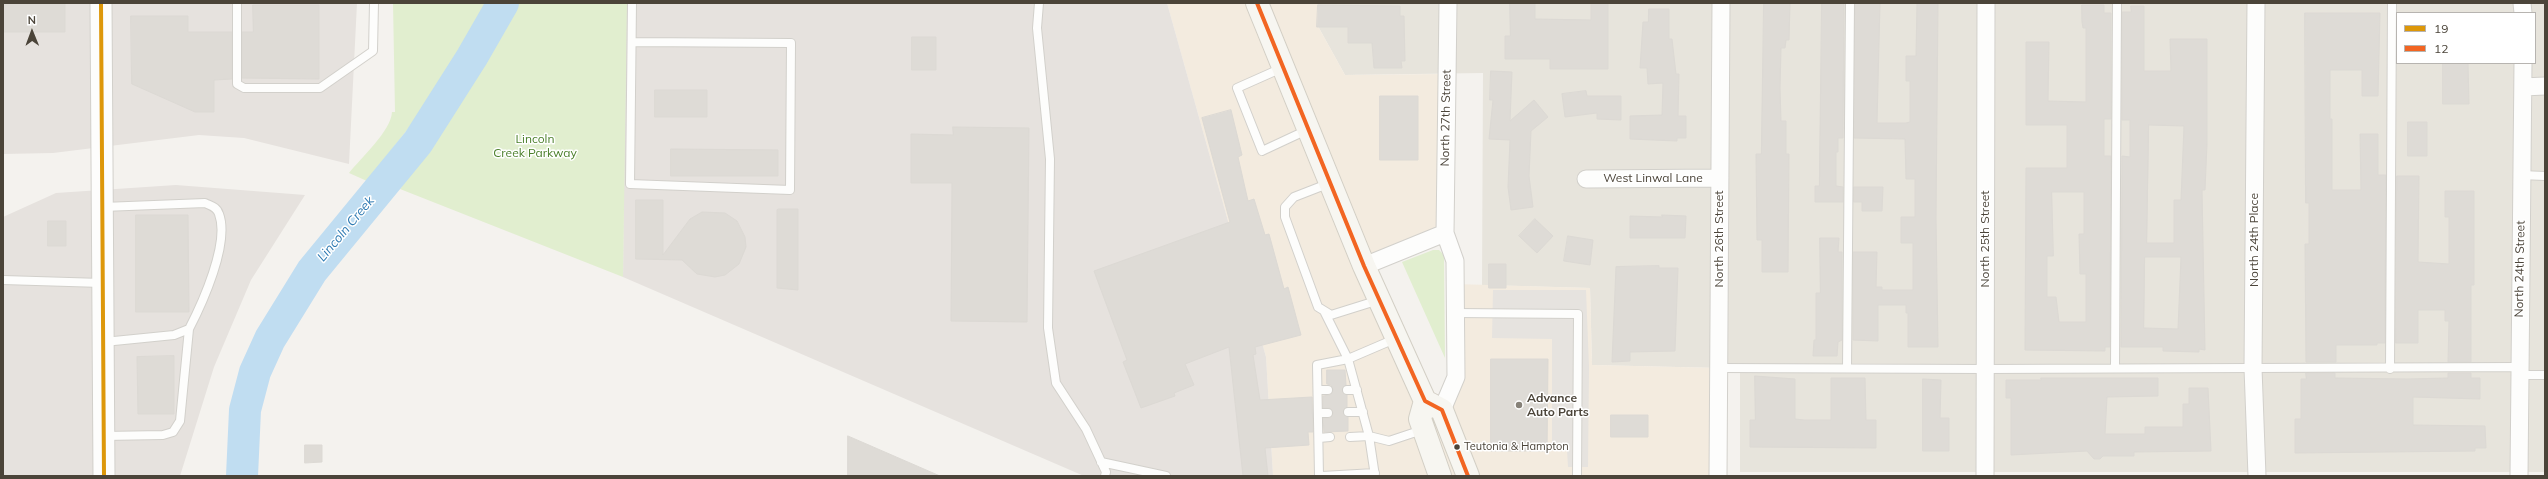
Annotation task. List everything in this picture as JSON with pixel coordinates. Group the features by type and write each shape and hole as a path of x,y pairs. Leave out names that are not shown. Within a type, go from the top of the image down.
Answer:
{"main road":[{"path":"1257,3 1364,266 1398,338 1468,476"},
{"path":"1433,406 1420,419 1440,476"}],"street":[{"path":"101,3 104,476"},
{"name":"North 27th Street","path":"1433,406 1456,377 1455,261 1445,233 1448,3"},
{"name":"North 26th Street","path":"1718,476 1721,3"},
{"name":"North 25th Street","path":"1985,476 1986,3"},
{"name":"North 24th Place","path":"2256,3 2253,368 2257,476"},
{"name":"North 24th Street","path":"2519,476 2523,64"},
{"path":"2523,86 2545,86"},
{"name":"West Linwal Lane","path":"1586,179 1720,178"},
{"path":"1364,266 1445,233"}],"lane":[{"path":"237,3 237,84 244,88 320,88 374,51 374,3"},
{"path":"632,3 630,184 790,190 791,43 632,42"},
{"path":"1039,3 1037,28 1050,159 1048,328 1056,383 1086,429 1106,472 1105,476"},
{"path":"1847,368 1850,3"},
{"path":"2115,368 2117,3"},
{"path":"2390,369 2392,3"},
{"path":"1283,67 1237,88 1262,152 1308,129"},
{"path":"2521,175 2545,176"},
{"path":"1330,183 1294,197 1285,207 1285,217 1310,290 1318,307 1325,313 1331,315 1347,312 1380,300"},
{"path":"102,207 205,203 214,207 219,214 221,236 202,304 189,330 180,421 173,432 163,435 104,436"},
{"path":"3,280 103,283"},
{"path":"1325,313 1348,359 1370,436 1375,475 1321,476 1317,365 1348,359 1398,338"},
{"path":"1455,313 1578,314 1577,476"},
{"path":"103,342 174,335 189,330"},
{"path":"1719,368 2390,369 2519,371 2545,375"},
{"path":"1318,390 1328,390"},
{"path":"1347,390 1357,390"},
{"path":"1348,412 1363,412"},
{"path":"1318,413 1328,413"},
{"path":"1350,437 1370,436 1389,441 1423,429"},
{"path":"1319,438 1330,438"},
{"path":"1101,462 1166,476"}],"shaded area":[{"path":"3,3 357,3 349,164 244,138 199,135 53,153 3,154"},
{"path":"625,3 1167,3 1266,357 1273,476 1084,476 623,277"},
{"path":"1167,3 1317,3 1319,28 1345,75 1447,74 1445,233 1364,266 1431,409 1453,386 1455,284 1590,288 1592,365 1719,368 1718,476 1273,476 1266,357"},
{"path":"1317,3 2545,3 2545,472 1740,472 1740,373 1719,368 1592,365 1590,288 1482,285 1483,73 1345,75 1319,28"},
{"path":"176,185 305,195 251,280 214,367 180,476 3,476 3,217 56,193"},
{"path":"1493,290 1586,290 1589,367 1588,467 1568,467 1567,450 1552,450 1552,339 1492,338"}],"green space":[{"path":"393,3 491,3 486,22 459,64 367,181 349,173 375,144 387,127 392,112 395,112"},
{"name":"Lincoln Creek Parkway","path":"518,3 627,3 623,277 400,189 506,28"},
{"path":"1433,250 1439,250 1444,255 1445,358 1402,262"}],"building":[{"path":"3,3 65,3 65,32 3,32"},
{"path":"1510,3 1535,3 1535,19 1591,20 1591,3 1608,3 1608,69 1550,69 1550,59 1505,59 1505,36 1510,36"},
{"path":"1764,3 1790,3 1789,40 1786,40 1785,48 1781,48 1780,88 1781,121 1786,121 1786,154 1789,154 1788,272 1762,272 1762,240 1757,240 1756,154 1761,154"},
{"path":"1822,3 1844,3 1843,138 1838,138 1838,152 1836,152 1836,186 1843,187 1843,202 1815,202 1815,186 1819,186"},
{"path":"1855,3 1880,3 1877,123 1906,123 1910,122 1910,81 1906,81 1906,56 1916,56 1917,3 1938,3 1936,218 1938,347 1908,347 1908,313 1906,313 1906,305 1878,305 1878,341 1853,340 1853,252 1877,252 1876,287 1882,287 1882,290 1913,290 1913,243 1901,243 1901,217 1915,217 1915,179 1906,179 1905,139 1854,138"},
{"path":"253,5 319,5 319,79 242,78 242,32 253,32"},
{"path":"1318,5 1400,6 1400,16 1404,16 1405,61 1401,61 1402,68 1374,68 1372,43 1348,43 1348,27 1317,27"},
{"path":"2082,5 2104,5 2104,13 2111,13 2111,119 2104,119 2104,156 2111,156 2110,347 2105,347 2105,351 2025,350 2026,168 2067,168 2067,125 2026,125 2026,42 2049,42 2048,101 2086,102 2086,28 2083,28","holes":["2052,192 2084,192 2084,234 2079,234 2080,274 2086,274 2086,322 2059,322 2056,297 2047,297 2047,256 2053,256"]},
{"path":"2131,6 2144,6 2144,71 2171,71 2170,39 2207,39 2207,144 2205,190 2202,190 2205,350 2199,349 2199,352 2163,351 2163,347 2121,347 2122,156 2130,157 2130,120 2122,120 2122,12 2131,12","holes":["2149,125 2184,126 2181,200 2174,200 2174,243 2147,243","2145,257 2181,257 2178,329 2144,328"]},
{"path":"1649,9 1669,9 1669,39 1672,39 1676,74 1679,74 1678,116 1686,116 1686,138 1677,138 1677,141 1630,139 1630,116 1662,115 1663,83 1648,84 1647,68 1640,68 1643,22 1648,22"},
{"path":"2305,13 2380,13 2378,96 2362,96 2362,70 2330,70 2330,119 2332,119 2332,190 2361,190 2360,134 2378,134 2378,175 2386,175 2385,343 2377,343 2377,345 2336,345 2336,362 2306,362 2305,244 2309,244 2309,203 2306,203"},
{"path":"131,16 188,16 188,32 232,32 232,79 214,80 214,112 195,112 132,84"},
{"path":"912,37 936,37 936,70 912,70"},
{"path":"2443,64 2468,64 2469,104 2443,104"},
{"path":"1491,71 1512,72 1510,121 1534,100 1548,117 1531,131 1529,176 1533,207 1511,210 1508,187 1510,140 1489,139 1493,100 1490,100"},
{"path":"655,90 707,90 707,117 655,117"},
{"path":"1586,91 1587,96 1621,96 1621,120 1597,119 1597,113 1565,117 1562,94"},
{"path":"1380,96 1418,96 1418,160 1380,160"},
{"path":"1231,110 1242,155 1238,157 1248,201 1254,199 1265,235 1269,234 1284,289 1288,287 1301,335 1255,347 1256,354 1253,355 1260,400 1312,397 1313,432 1308,432 1309,445 1265,448 1268,476 1243,476 1229,347 1185,364 1194,385 1174,393 1175,396 1141,408 1123,362 1127,360 1094,271 1230,222 1202,118"},
{"path":"2408,122 2427,122 2427,156 2408,156"},
{"path":"953,127 1029,128 1027,322 951,321 952,183 911,183 911,134 953,135"},
{"path":"671,149 778,150 778,176 671,176"},
{"path":"2397,176 2419,176 2418,262 2449,264 2449,217 2445,217 2445,191 2474,191 2474,285 2471,285 2471,362 2448,362 2449,321 2445,321 2445,310 2418,310 2418,343 2396,343"},
{"path":"1854,187 1883,187 1882,211 1862,211 1862,202 1854,202"},
{"path":"636,200 663,200 663,255 690,219 702,212 725,213 737,221 745,237 746,247 739,264 725,275 715,277 697,274 682,260 636,259"},
{"path":"798,209 798,290 777,288 777,210"},
{"path":"136,215 188,215 189,312 136,312"},
{"path":"1662,215 1686,216 1685,238 1630,238 1630,216 1662,217"},
{"path":"1535,219 1553,236 1537,253 1519,236"},
{"path":"48,221 66,221 66,246 48,246"},
{"path":"1568,236 1593,240 1590,265 1564,261"},
{"path":"1820,238 1839,238 1838,252 1842,252 1842,340 1838,342 1837,356 1813,356 1814,340 1816,340 1816,293 1820,293"},
{"path":"1489,264 1506,264 1506,288 1489,288"},
{"path":"1659,266 1659,268 1678,268 1675,351 1630,352 1630,361 1612,362 1616,267"},
{"path":"174,356 174,414 138,414 137,357"},
{"name":"Advance Auto Parts","path":"1491,359 1548,359 1547,451 1491,451"},
{"path":"1327,370 1345,370 1346,385 1342,390 1347,395 1347,407 1343,412 1348,417 1348,431 1324,432 1323,418 1330,418 1333,413 1330,408 1323,408 1323,396 1330,395 1333,390 1331,385 1327,384"},
{"path":"2306,373 2335,373 2335,378 2407,379 2448,378 2448,373 2471,373 2471,378 2480,378 2480,399 2413,397 2413,425 2485,426 2486,448 2475,448 2475,451 2295,453 2295,419 2301,419 2301,379 2306,379"},
{"path":"1755,376 1795,379 1795,419 1804,420 1831,420 1831,378 1865,378 1866,420 1876,420 1876,448 1750,447 1750,420 1755,420"},
{"path":"2041,378 2158,378 2158,396 2107,397 2105,434 2145,434 2145,427 2183,427 2183,404 2189,404 2189,388 2208,388 2211,451 2134,452 2134,456 2103,456 2100,459 2094,459 2087,451 2011,455 2011,398 2006,398 2006,380 2041,380"},
{"path":"1923,379 1941,380 1940,418 1949,418 1949,451 1923,451"},
{"path":"1611,415 1648,415 1648,437 1611,437"},
{"path":"848,436 940,476 848,476"},
{"path":"305,445 322,445 322,462 305,463"}],"waterway":[{"name":"Lincoln Creek","path":"242,476 245,410 255,372 270,339 312,271 418,142 472,57 503,3"}],"transit line":[{"name":"19","path":"101,3 104,476"},
{"name":"12","path":"1257,3 1364,266 1425,401 1442,410 1468,476"}],"place":[{"name":"Advance Auto Parts","path":"1519,405"},
{"name":"Teutonia & Hampton","path":"1457,447"}]}
